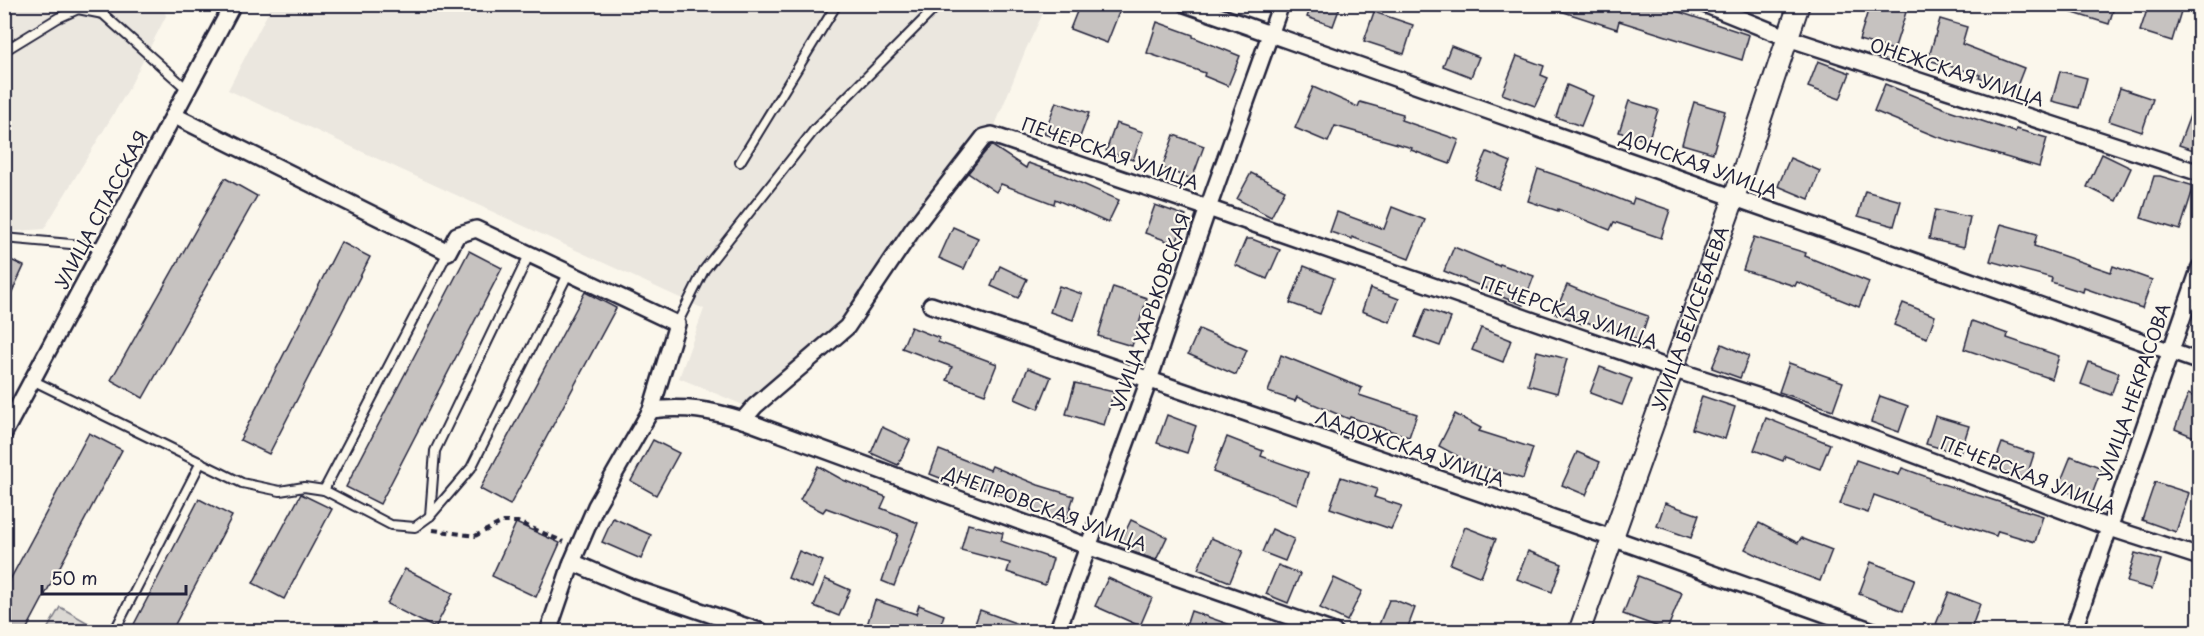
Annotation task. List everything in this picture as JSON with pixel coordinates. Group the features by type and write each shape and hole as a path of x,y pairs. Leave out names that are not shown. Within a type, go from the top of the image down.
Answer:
{"street":[{"name":"УЛИЦА СПАССКАЯ","path":"4,433 233,4"},
{"name":"ДОНСКАЯ УЛИЦА","path":"1185,4 2199,362"},
{"name":"УЛИЦА ХАРЬКОВСКАЯ","path":"1057,632 1149,381 1281,4"},
{"name":"ОНЕЖСКАЯ УЛИЦА","path":"1704,4 1788,38 2199,173"},
{"name":"УЛИЦА БЕЙСЕБАЕВА","path":"1579,632 1734,198 1799,4"},
{"path":"175,116 448,252 457,235 476,229 677,324 651,410 596,506 575,555 548,632"},
{"name":"ПЕЧЕРСКАЯ УЛИЦА","path":"743,420 755,406 848,327 914,228 984,137 992,135 1672,369 1772,401 2110,528 2199,557"},
{"name":"УЛИЦА НЕКРАСОВА","path":"2073,632 2199,267"},
{"name":"ЛАДОЖСКАЯ УЛИЦА","path":"931,305 1611,538 1876,632"},
{"name":"ДНЕПРОВСКАЯ УЛИЦА","path":"651,410 697,408 743,420 1087,546 1334,632"},
{"path":"575,555 630,587 762,632"}],"lane":[{"path":"740,162 837,4"},
{"path":"677,324 704,270 815,129 939,4"},
{"path":"4,51 58,18 78,9 103,14 187,89"},
{"path":"4,238 104,247"},
{"path":"324,490 448,252"},
{"path":"430,516 435,451 529,255"},
{"path":"32,380 243,483 280,491 304,487 324,490 391,525 415,527 430,516 471,468 568,274"},
{"path":"114,632 201,462"}],"path":[{"path":"415,527 475,536 502,522 518,522 575,555"}],"shaded area":[{"path":"5,5 163,5 166,16 128,90 44,229 5,232"},
{"path":"272,5 1047,5 1026,49 994,128 917,243 847,331 801,374 743,405 679,378 704,309 228,90"},
{"path":"60,607 97,628 95,631 46,631"}],"building":[{"path":"1080,4 1106,4 1120,10 1107,43 1070,29"},
{"path":"1312,4 1341,4 1333,26 1307,17"},
{"path":"1551,4 1655,4 1749,35 1742,60 1619,21 1617,29 1551,8"},
{"path":"1870,4 1882,4 1906,12 1894,50 1859,40"},
{"path":"2058,4 2115,4 2109,24 2057,8"},
{"path":"2149,4 2172,4 2182,8 2172,41 2140,31"},
{"path":"1374,12 1413,25 1404,54 1364,41"},
{"path":"1940,19 1967,27 1962,44 2024,68 2015,91 1979,78 1980,75 1928,60"},
{"path":"1157,22 1240,56 1228,86 1204,76 1205,73 1147,53"},
{"path":"1451,46 1479,57 1471,77 1443,66"},
{"path":"1517,56 1544,66 1541,75 1548,78 1535,106 1502,94"},
{"path":"1818,61 1850,73 1840,99 1808,87"},
{"path":"2060,71 2087,78 2079,108 2052,101"},
{"path":"1885,84 1946,109 2015,132 2016,129 2047,138 2039,167 1935,136 1874,111"},
{"path":"1567,85 1593,96 1581,126 1556,117"},
{"path":"1313,87 1358,107 1360,102 1403,114 1401,120 1459,140 1450,164 1411,150 1412,148 1335,126 1328,142 1295,128"},
{"path":"2120,88 2153,99 2142,132 2109,121"},
{"path":"2199,94 2199,152 2179,145"},
{"path":"1629,101 1658,110 1648,141 1619,132"},
{"path":"1056,102 1089,113 1077,145 1044,134"},
{"path":"1694,102 1725,111 1713,153 1682,144"},
{"path":"1116,123 1143,132 1133,160 1106,151"},
{"path":"1174,135 1204,146 1192,179 1162,168"},
{"path":"991,145 1026,168 1028,163 1065,176 1119,200 1108,223 1055,199 1054,204 1001,184 996,192 968,173"},
{"path":"1487,152 1511,162 1499,189 1475,179"},
{"path":"2102,154 2131,168 2116,201 2087,187"},
{"path":"1790,158 1820,171 1809,199 1778,186"},
{"path":"1538,169 1632,204 1634,198 1670,210 1661,238 1614,222 1610,230 1558,209 1558,211 1528,201"},
{"path":"1251,173 1285,190 1271,217 1237,199"},
{"path":"2154,176 2194,186 2180,230 2141,218"},
{"path":"225,178 257,196 143,398 111,380"},
{"path":"1865,191 1901,201 1894,226 1858,216"},
{"path":"1155,205 1186,216 1176,244 1145,233"},
{"path":"1392,207 1425,220 1409,259 1352,237 1352,239 1330,232 1337,212 1384,229"},
{"path":"1935,210 1970,217 1964,247 1929,239"},
{"path":"2001,224 2037,234 2034,246 2111,272 2113,266 2152,280 2142,308 2084,288 2083,292 2051,282 2052,278 1990,261"},
{"path":"953,227 978,238 964,269 939,258"},
{"path":"1754,237 1806,253 1805,256 1869,282 1859,307 1797,282 1795,286 1743,270"},
{"path":"1246,239 1252,239 1280,250 1267,279 1235,265"},
{"path":"341,242 370,257 269,454 240,440"},
{"path":"1454,247 1499,266 1500,264 1534,276 1523,305 1444,271"},
{"path":"469,251 502,268 380,504 346,487"},
{"path":"4,257 24,266 4,309"},
{"path":"1000,266 1027,279 1018,298 991,286"},
{"path":"1304,266 1334,278 1320,314 1290,303"},
{"path":"1567,285 1593,297 1648,316 1640,340 1583,321 1582,324 1555,313"},
{"path":"1059,286 1082,294 1073,320 1050,312"},
{"path":"1113,287 1147,298 1132,346 1098,336"},
{"path":"1370,288 1399,299 1390,322 1362,311"},
{"path":"585,292 616,308 510,505 480,489"},
{"path":"1903,303 1935,316 1927,338 1894,325"},
{"path":"1426,309 1451,318 1440,346 1415,337"},
{"path":"1972,321 2008,334 2007,338 2059,356 2052,379 1964,349"},
{"path":"911,327 939,338 938,342 997,364 985,394 947,380 952,367 902,348"},
{"path":"1481,328 1511,340 1503,362 1472,350"},
{"path":"1199,329 1247,350 1236,375 1188,354"},
{"path":"1722,344 1749,356 1740,378 1712,368"},
{"path":"1537,351 1567,359 1557,393 1528,385"},
{"path":"1281,355 1362,388 1359,395 1417,414 1409,437 1350,417 1349,419 1297,397 1295,401 1268,392"},
{"path":"2089,362 2119,373 2111,395 2081,384"},
{"path":"1789,363 1843,382 1833,410 1779,392"},
{"path":"1600,367 1632,379 1622,405 1590,393"},
{"path":"1028,368 1051,377 1038,409 1015,399"},
{"path":"1075,383 1114,392 1104,425 1066,414"},
{"path":"2188,394 2199,399 2199,439 2175,429"},
{"path":"1702,396 1735,407 1725,439 1692,429"},
{"path":"1880,396 1908,406 1899,432 1871,422"},
{"path":"1455,414 1481,428 1479,431 1533,448 1523,479 1470,463 1439,446"},
{"path":"1167,415 1196,426 1187,453 1157,443"},
{"path":"1935,416 1969,426 1960,454 1926,444"},
{"path":"1766,418 1830,444 1820,469 1785,456 1783,461 1754,450"},
{"path":"882,427 910,440 898,465 871,453"},
{"path":"89,433 122,450 25,632 4,632 4,591"},
{"path":"1227,437 1263,451 1261,456 1308,473 1297,504 1213,472"},
{"path":"653,440 679,453 656,495 631,481"},
{"path":"2002,443 2034,454 2026,479 1993,468"},
{"path":"939,450 990,470 992,466 1038,485 1074,496 1066,521 1030,510 1031,507 960,479 958,485 930,474"},
{"path":"1577,452 1600,462 1586,495 1562,485"},
{"path":"2071,456 2102,468 2090,500 2058,488"},
{"path":"1856,460 1899,475 1902,468 1930,478 1930,480 2043,516 2035,542 1998,531 1996,536 1874,495 1868,513 1840,504"},
{"path":"818,466 843,480 886,497 881,508 918,523 894,586 882,581 898,534 826,508 823,512 800,500"},
{"path":"1341,477 1377,489 1374,497 1402,506 1391,529 1330,508"},
{"path":"2155,482 2189,493 2176,532 2142,520"},
{"path":"301,494 332,509 284,599 253,583"},
{"path":"199,499 232,516 171,632 130,632"},
{"path":"1665,503 1699,515 1691,538 1657,526"},
{"path":"613,518 651,535 641,559 602,542"},
{"path":"1131,520 1167,537 1156,560 1118,547"},
{"path":"516,523 560,543 536,597 492,576"},
{"path":"1759,523 1798,543 1801,538 1832,550 1820,581 1777,565 1745,549"},
{"path":"968,524 1003,533 1001,541 1053,559 1045,585 1007,572 1010,563 961,550"},
{"path":"1465,527 1496,539 1481,577 1450,564"},
{"path":"1272,529 1294,539 1285,561 1262,552"},
{"path":"1211,538 1243,551 1230,582 1198,569"},
{"path":"799,551 823,561 812,588 788,578"},
{"path":"1528,551 1562,564 1552,592 1517,579"},
{"path":"2135,553 2161,560 2152,589 2127,582"},
{"path":"1871,562 1915,579 1903,611 1859,594"},
{"path":"1278,565 1300,574 1288,603 1266,594"},
{"path":"405,569 453,593 435,628 387,604"},
{"path":"1638,576 1682,593 1667,630 1623,614"},
{"path":"1108,578 1152,598 1140,626 1095,606"},
{"path":"1334,578 1362,591 1347,621 1320,608"},
{"path":"825,579 850,590 839,616 814,606"},
{"path":"1949,592 1980,604 1970,632 1956,632 1936,624"},
{"path":"875,600 916,614 919,605 944,615 938,632 887,632 867,625"},
{"path":"1389,600 1415,608 1406,632 1376,632"},
{"path":"980,610 1034,630 1033,632 972,632"},
{"path":"1191,611 1242,629 1241,632 1184,632"}]}
